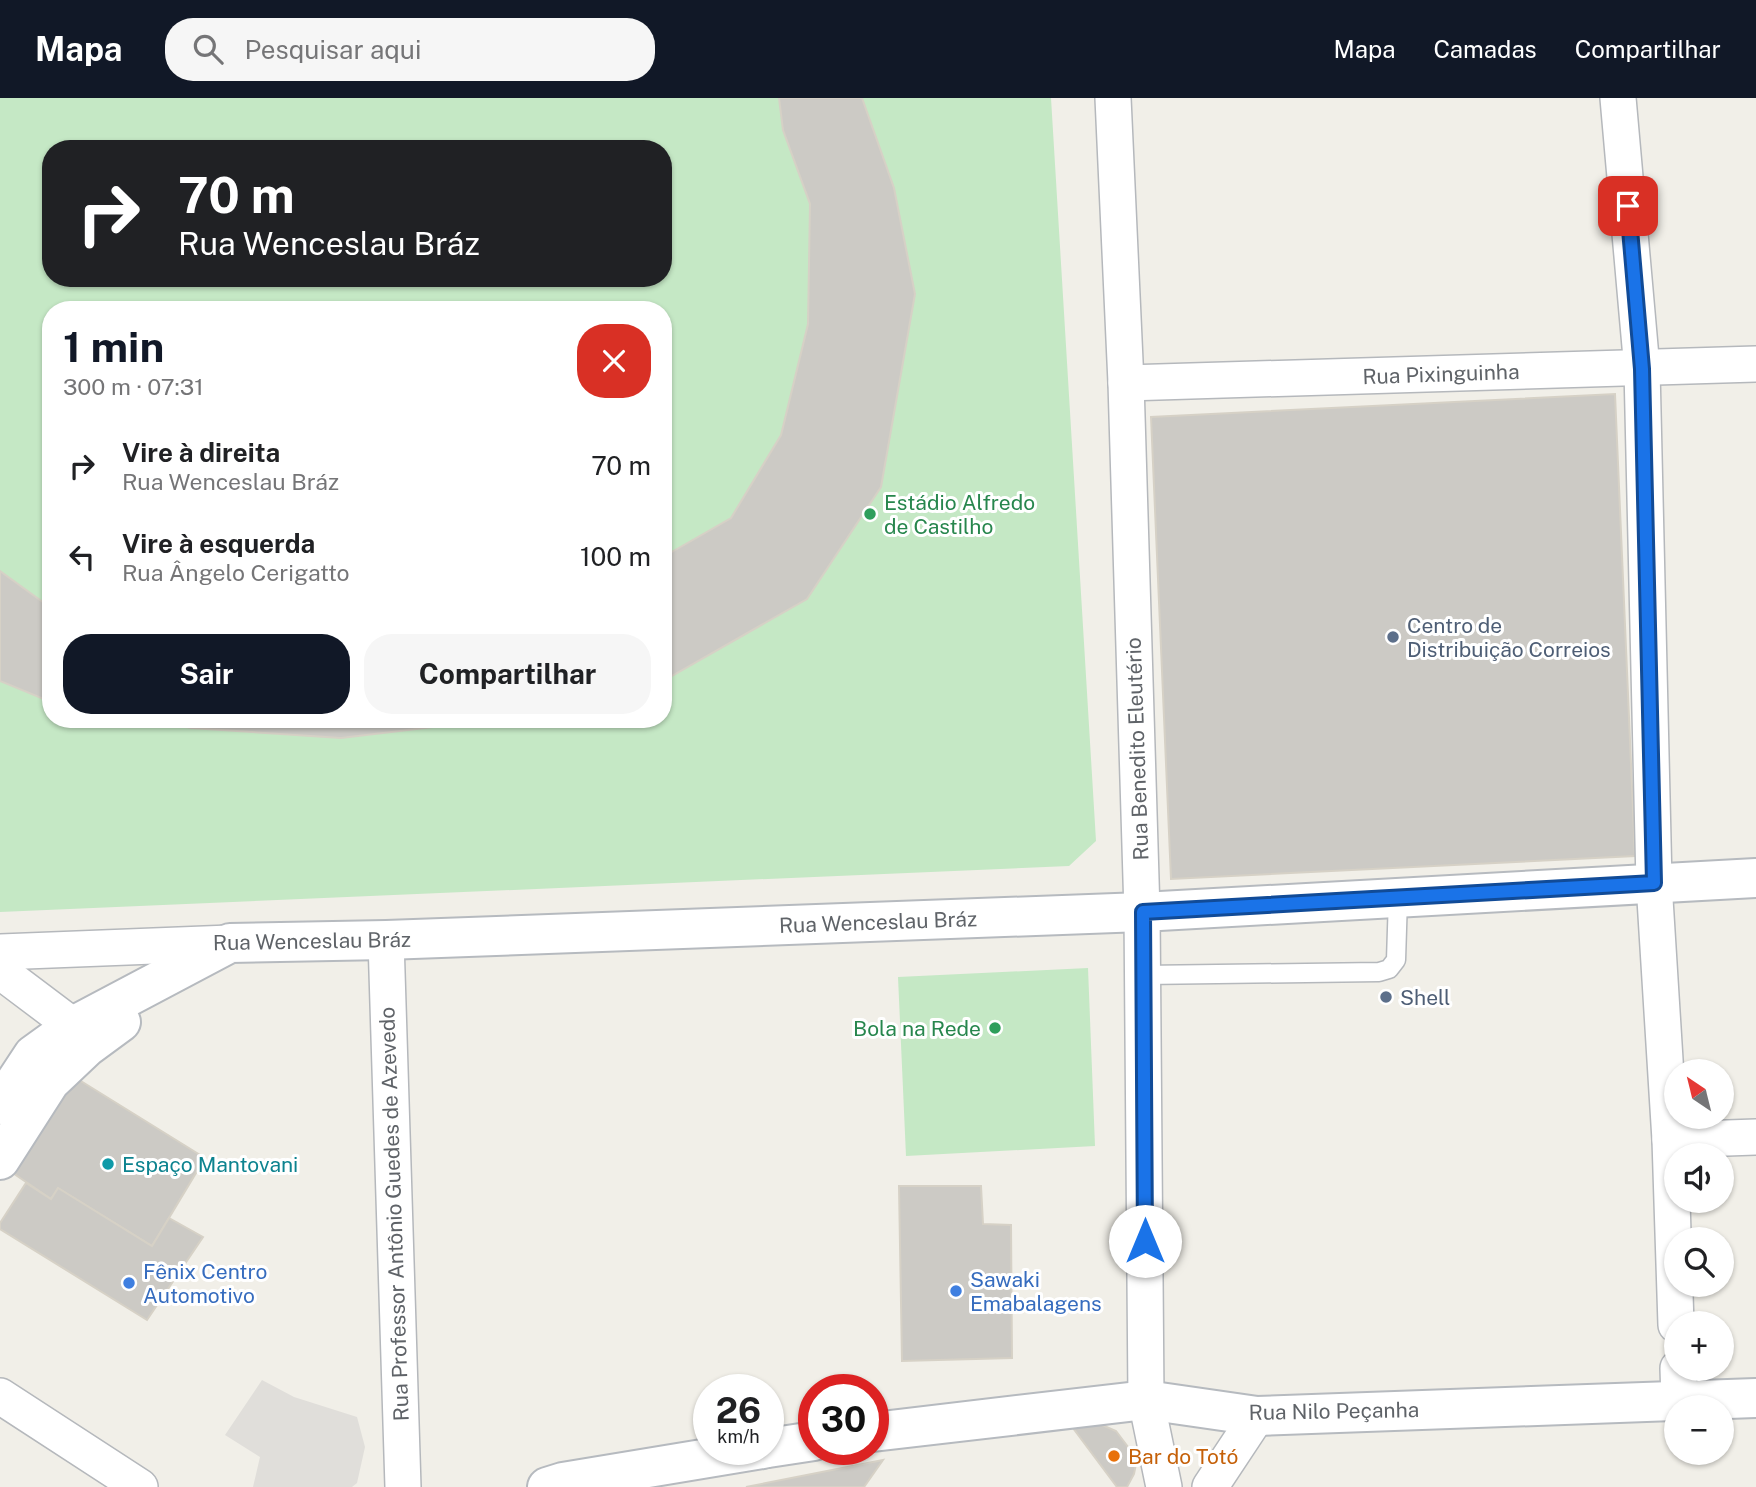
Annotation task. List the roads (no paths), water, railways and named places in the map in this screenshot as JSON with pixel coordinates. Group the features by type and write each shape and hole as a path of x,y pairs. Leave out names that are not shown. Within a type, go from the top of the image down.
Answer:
{"main road":[{"name":"Rua Wenceslau Bráz","path":"230,943 386,940 1143,912 1756,878"},
{"path":"0,1105 33,1055 80,1037 230,943"},
{"path":"0,1160 80,1037"},
{"name":"Rua Nilo Peçanha","path":"889,1430 1146,1400 1257,1416 1679,1384 1756,1398"},
{"path":"560,1485 693,1462"}],"street":[{"name":"Rua Benedito Eleutério","path":"1113,98 1126,383 1143,912 1146,1400 1164,1487"},
{"path":"1618,98 1642,369 1654,883 1670,1140 1676,1311"},
{"name":"Rua Pixinguinha","path":"1126,383 1756,364"},
{"name":"Rua Professor Antônio Guedes de Azevedo","path":"386,940 403,1487"},
{"name":"Rua Wenceslau Bráz","path":"0,952 230,943"},
{"path":"0,971 80,1037"},
{"path":"1670,1140 1756,1137"},
{"path":"0,1396 140,1487"},
{"path":"1210,1487 1257,1416"}],"lane":[{"path":"1144,975 1379,972 1389,969 1396,960 1398,898"}],"place":[{"name":"Estádio Alfredo de Castilho","path":"870,514"},
{"name":"Centro de Distribuição Correios","path":"1393,637"},
{"name":"Shell","path":"1386,997"},
{"name":"Bola na Rede","path":"995,1028"},
{"name":"Espaço Mantovani","path":"108,1164"},
{"name":"Fênix Centro Automotivo","path":"129,1283"},
{"name":"Sawaki Emabalagens","path":"956,1291"},
{"name":"Bar do Totó","path":"1114,1456"}]}
